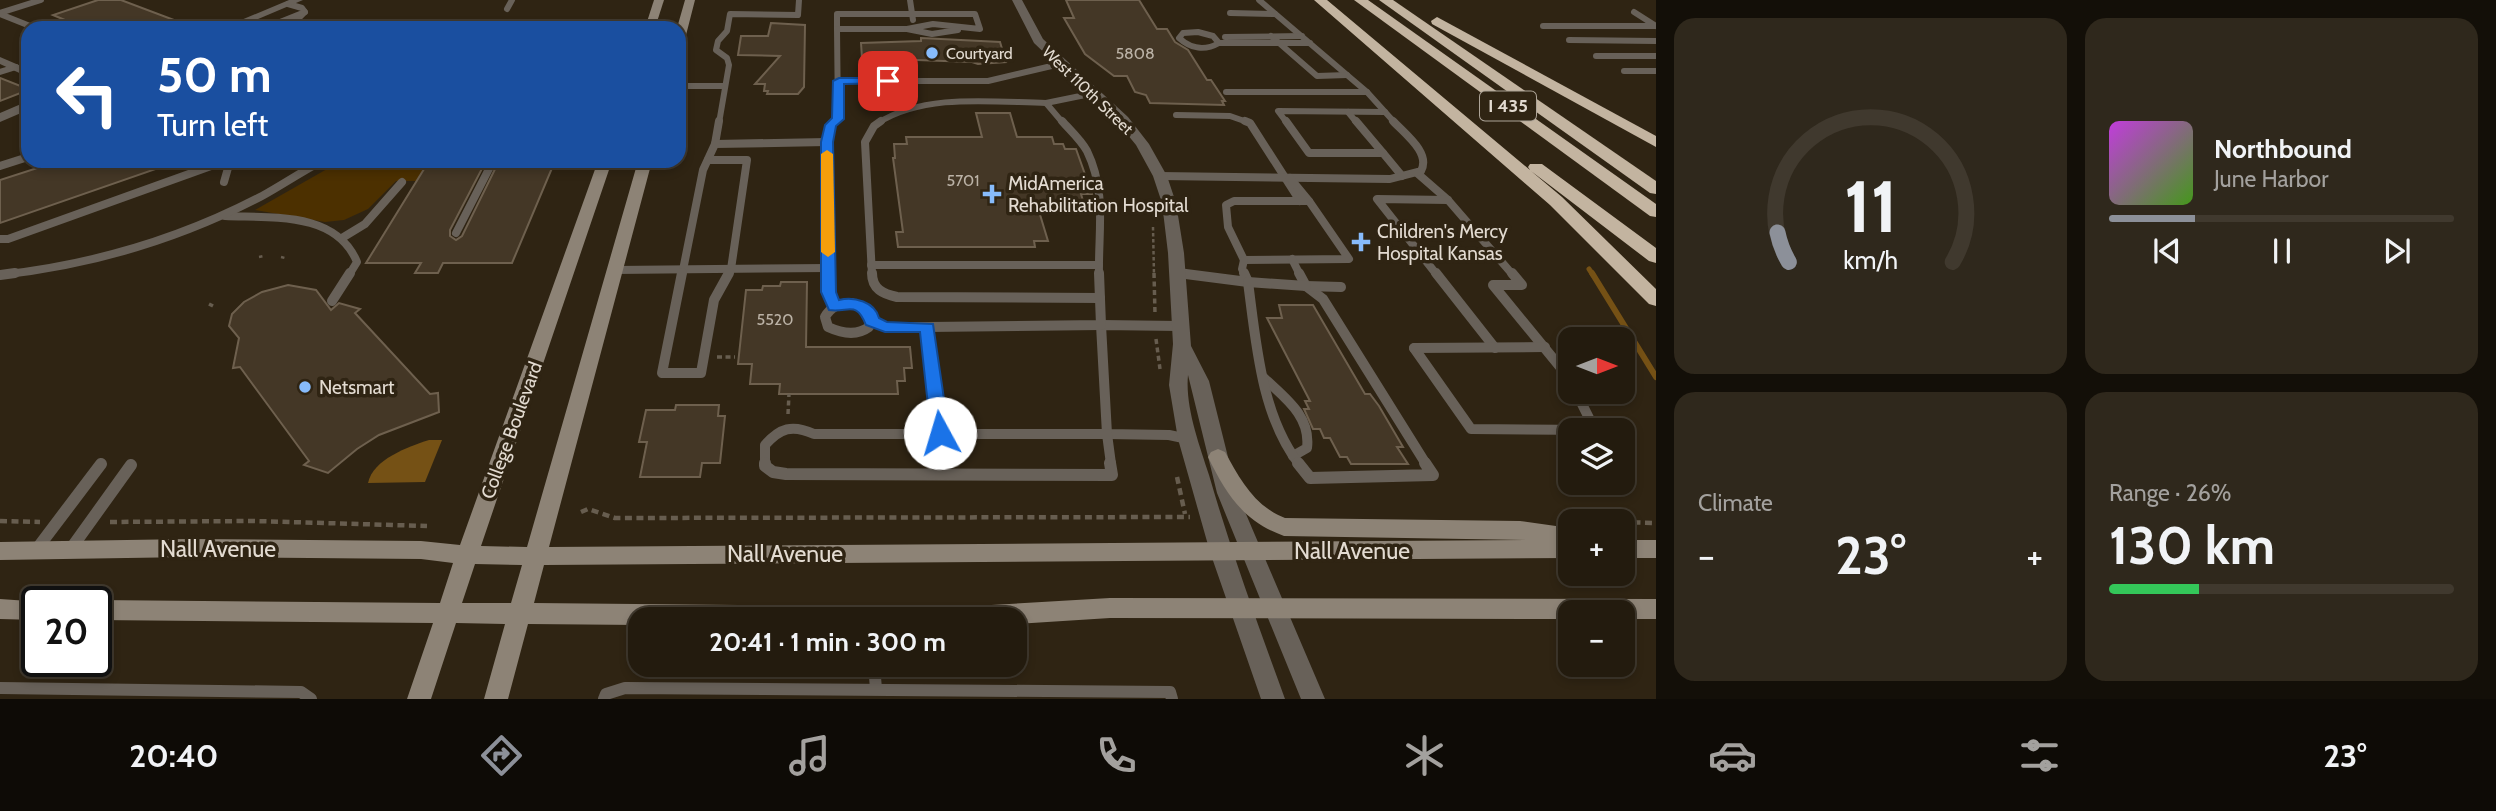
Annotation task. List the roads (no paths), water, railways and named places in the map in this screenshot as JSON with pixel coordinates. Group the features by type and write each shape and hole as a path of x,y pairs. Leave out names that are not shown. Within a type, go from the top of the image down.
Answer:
{"highway":[{"path":"1320,0 1556,201 1656,300"},
{"name":"I 435","path":"1360,0 1656,212"},
{"name":"I 435","path":"1385,0 1656,189"},
{"path":"1399,0 1656,142"},
{"path":"1524,70 1656,153"},
{"path":"1418,82 1656,257"}],"main road":[{"path":"652,21 659,0"},
{"path":"684,21 690,0"},
{"name":"College Boulevard","path":"419,699 604,168"},
{"path":"496,699 643,168"},
{"path":"1218,457 1228,479 1245,503 1263,518 1284,527 1520,530 1558,535"},
{"path":"1635,548 1655,549"},
{"name":"Nall Avenue","path":"0,551 407,550 467,555 535,556 1558,549"},
{"path":"1027,613 1110,608 1656,609"},
{"path":"0,609 21,610"},
{"path":"112,610 628,616"}],"street":[{"name":"West 110th Street","path":"1017,0 1032,33 1060,64 1095,93 1132,131 1160,176 1172,222 1181,335 1178,385 1188,439 1221,552 1273,699"},
{"path":"245,21 293,2"},
{"path":"0,60 21,70"},
{"path":"0,118 21,108"},
{"name":"West 110th Street","path":"1181,335 1200,381 1227,493 1313,699"}],"lane":[{"path":"0,14 41,0"},
{"path":"507,9 512,0"},
{"path":"708,160 747,160 731,269 714,300 701,373 662,373 702,170 715,144 729,65 727,58 716,50 718,41 727,31 730,15 798,15 799,0"},
{"path":"910,0 911,27"},
{"path":"1160,176 1390,179 1417,173 1424,165 1421,152 1367,92 1259,0"},
{"path":"293,2 304,12"},
{"path":"282,21 304,12"},
{"path":"296,21 304,12"},
{"path":"1634,12 1656,26"},
{"path":"1230,13 1275,13"},
{"path":"0,14 21,23"},
{"path":"834,306 828,292 827,142 831,125 838,119 839,81 837,29 837,14 975,14 980,29 837,29"},
{"path":"1543,26 1656,26"},
{"path":"1302,36 1214,36 1194,32 1183,33 1179,38 1196,47 1213,47 1219,43 1310,43"},
{"path":"1214,36 1219,43"},
{"path":"1271,36 1317,76 1347,75"},
{"path":"1569,40 1656,41"},
{"path":"1596,56 1656,56"},
{"path":"839,81 988,81 1060,64"},
{"path":"0,72 16,67"},
{"path":"1624,71 1656,71"},
{"path":"686,86 725,86"},
{"path":"1226,92 1367,92"},
{"path":"1095,93 1046,103 926,105 891,115 869,129 865,142 871,265 875,288 883,295 1100,298"},
{"path":"1046,103 1086,149 1099,185 1102,204 1099,265 1101,325 1107,434 1112,475 786,474 773,472 765,466 763,455 770,437 788,429 814,434 1107,434 1168,435 1188,439"},
{"path":"1383,153 1310,153 1278,111 1385,112"},
{"path":"1348,112 1399,176"},
{"path":"1175,115 1241,118 1250,123 1287,176 1286,180 1349,259 1244,260"},
{"path":"715,144 827,142"},
{"path":"0,166 21,159"},
{"path":"0,239 8,239 208,168"},
{"path":"224,182 227,168"},
{"path":"0,275 55,268 179,233 221,216 310,168"},
{"path":"456,233 489,168"},
{"path":"1417,173 1448,200 1522,285 1493,285 1558,364"},
{"path":"342,238 365,224 402,182"},
{"path":"1448,200 1377,200 1496,348"},
{"path":"1292,259 1306,286 1323,299 1433,475 1310,478 1293,456 1269,402 1248,282 1242,269 1244,260 1231,236 1226,205 1234,201 1305,201"},
{"path":"221,216 289,220 321,228 342,238 351,247 357,262 332,301"},
{"path":"871,265 1099,265"},
{"path":"615,270 828,268"},
{"path":"1175,273 1248,282 1340,287"},
{"path":"858,304 870,313 872,321 869,328 856,334 834,331 828,327 825,317 834,306 858,304"},
{"path":"872,321 885,327 1101,325 1181,335"},
{"path":"928,327 940,433"},
{"path":"1545,347 1415,348 1471,429 1558,430"},
{"path":"1264,378 1293,404 1307,432 1307,448 1293,456"},
{"path":"35,551 101,464"},
{"path":"69,550 131,464"},
{"path":"875,677 876,689"},
{"path":"0,688 301,692 311,699"},
{"path":"604,699 606,694 625,688 876,689 1093,695 1170,692 1172,699"}],"waterway":[{"path":"1589,269 1593,275"},
{"path":"1592,273 1656,377"}],"place":[{"name":"Courtyard","path":"932,53"},
{"name":"MidAmerica Rehabilitation Hospital","path":"992,194"},
{"name":"Children's Mercy Hospital Kansas","path":"1361,242"},
{"name":"Netsmart","path":"305,387"}]}
